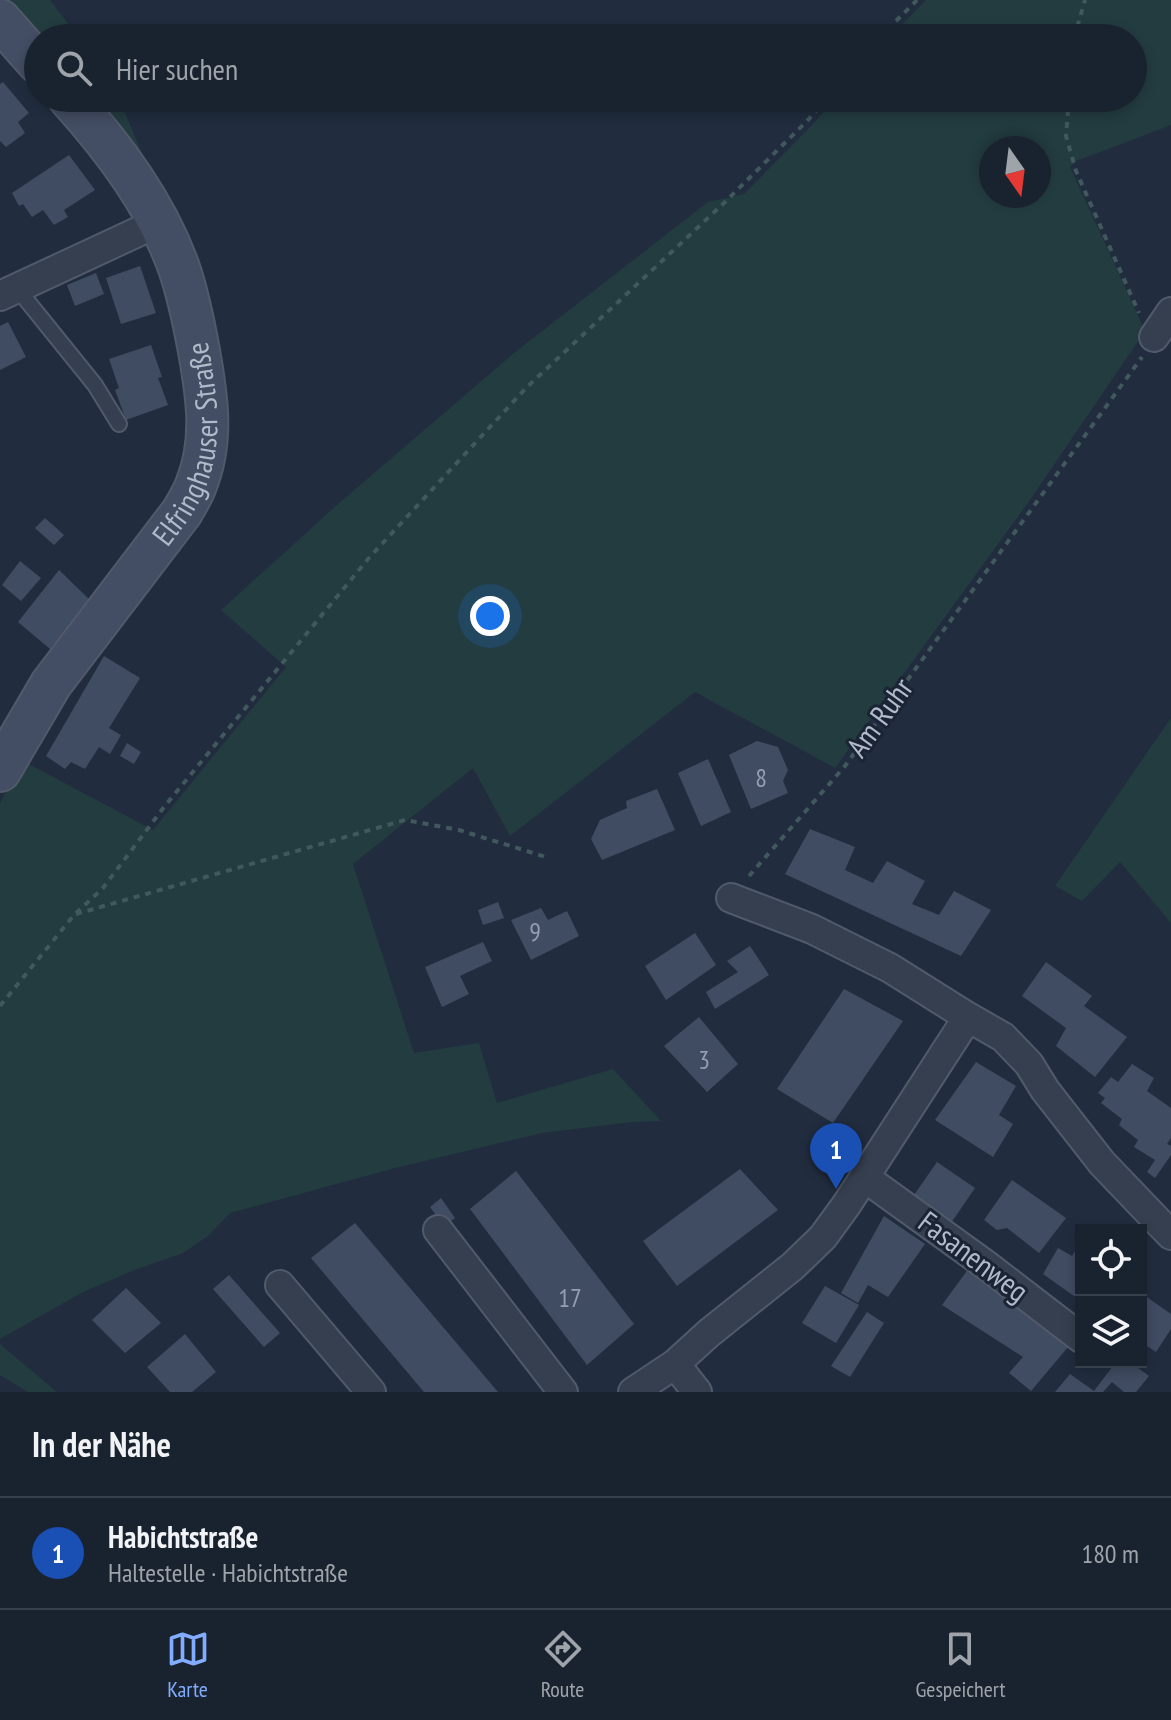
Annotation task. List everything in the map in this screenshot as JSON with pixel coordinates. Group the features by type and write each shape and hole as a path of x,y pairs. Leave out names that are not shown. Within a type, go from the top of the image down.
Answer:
{"main road":[{"path":"0,20 24,47"},
{"name":"Elfringhauser Straße","path":"0,771 51,684 182,512 197,484 206,448 209,421 206,391 195,327 179,269 159,222 121,161 81,112"}],"street":[{"path":"8,292 159,222"},
{"path":"1154,337 1171,312"},
{"path":"731,898 812,929 890,968 1003,1037 1029,1064 1045,1090 1102,1163 1171,1235"},
{"path":"633,1392 675,1364 793,1266 823,1237 968,1017"},
{"name":"Fasanenweg","path":"864,1177 1075,1333"},
{"path":"438,1230 563,1392"},
{"path":"280,1285 371,1392"},
{"path":"675,1364 697,1392"}],"lane":[{"path":"8,292 95,385 119,424"}],"path":[{"path":"893,24 917,0"},
{"path":"1078,24 1085,0"},
{"path":"0,1006 74,915 103,888 164,807 368,559 505,410 724,203 815,112"},
{"path":"1068,112 1066,136 1076,171 1145,326 1154,337"},
{"name":"Am Ruhr","path":"731,898 845,766 1154,337"},
{"path":"74,915 405,820 459,830 546,857"}],"green space":[{"path":"5,0 50,0 68,24 27,24"},
{"path":"926,0 1171,0 1171,125 1076,161 1070,167 1145,331 1030,500 835,768 695,692 510,836 473,768 353,864 414,1053 479,1043 497,1103 613,1069 661,1121 542,1133 395,1168 230,1213 208,1236 183,1253 83,1292 0,1339 0,803 23,761 153,830 286,667 221,610 337,505 514,353 708,202 744,194 824,112 1147,112 1147,24 903,24"},
{"path":"98,112 125,112 154,183"},
{"path":"1171,718 1171,923 1120,862 1082,901 1055,886"},
{"path":"0,1344 57,1392 28,1392 0,1375"}],"building":[{"path":"3,82 24,107 24,112 29,113 18,122 25,133 6,147 0,141 0,84"},
{"path":"69,155 95,190 64,210 68,217 54,225 43,210 32,217 23,204 19,206 12,193"},
{"path":"140,266 156,313 121,324 106,278"},
{"path":"96,273 104,294 75,306 67,285"},
{"path":"8,322 26,357 0,370 0,326"},
{"path":"151,345 168,405 126,420 115,390 119,388 109,359"},
{"path":"45,518 64,535 54,545 35,528"},
{"path":"20,561 41,578 21,601 2,585"},
{"path":"59,570 90,600 50,649 18,622"},
{"path":"104,656 140,678 109,728 121,735 110,754 99,747 85,769 71,762 65,769 46,756"},
{"path":"757,741 778,747 788,770 783,781 788,793 751,809 729,755"},
{"path":"127,743 141,752 134,764 120,756"},
{"path":"708,759 731,812 701,826 678,773"},
{"path":"657,789 675,830 602,860 591,839 600,820 627,808 626,801"},
{"path":"810,829 855,847 845,870 873,883 887,861 925,881 912,904 939,915 954,891 991,910 961,956 785,874"},
{"path":"498,902 504,918 483,925 478,910"},
{"path":"541,908 548,920 567,911 579,936 531,960 511,920"},
{"path":"695,933 716,965 666,1000 645,966"},
{"path":"483,942 492,961 460,976 469,994 442,1007 425,967"},
{"path":"750,946 769,975 715,1009 706,992 738,972 727,961"},
{"path":"1046,962 1092,996 1084,1006 1127,1037 1095,1077 1056,1046 1066,1028 1022,996"},
{"path":"844,989 903,1021 833,1123 777,1089"},
{"path":"699,1017 738,1064 707,1092 664,1046"},
{"path":"976,1062 1016,1086 999,1115 1013,1124 993,1157 935,1120"},
{"path":"1132,1064 1154,1078 1147,1091 1171,1108 1171,1138 1167,1144 1171,1146 1171,1155 1155,1178 1147,1172 1155,1160 1134,1147 1138,1140 1119,1125 1122,1119 1101,1103 1105,1098 1098,1093 1111,1077 1118,1082"},
{"path":"937,1162 975,1188 951,1223 914,1195"},
{"path":"740,1169 778,1210 677,1286 643,1241"},
{"path":"516,1171 634,1324 587,1365 470,1209"},
{"path":"1012,1180 1066,1218 1039,1253 1007,1228 997,1230 984,1220"},
{"path":"441,1198 455,1218 444,1226 430,1207"},
{"path":"884,1216 925,1244 888,1297 868,1285 858,1303 841,1293"},
{"path":"355,1223 498,1392 424,1392 311,1258"},
{"path":"1058,1248 1072,1256 1075,1251 1075,1297 1043,1274"},
{"path":"969,1268 1069,1346 1031,1391 1009,1373 1023,1357 942,1305"},
{"path":"229,1275 280,1333 264,1347 213,1289"},
{"path":"825,1286 859,1305 836,1343 802,1323"},
{"path":"126,1288 161,1323 125,1353 92,1320"},
{"path":"1147,1297 1171,1314 1171,1329 1156,1352 1147,1346"},
{"path":"867,1312 884,1323 850,1377 831,1366"},
{"path":"185,1334 216,1372 192,1392 170,1392 147,1367"},
{"path":"1111,1368 1138,1368 1149,1376 1136,1392 1124,1392 1112,1382 1103,1392 1055,1392 1070,1374 1094,1391"}],"place":[{"name":"Habichtstraße","path":"836,1189"}]}
